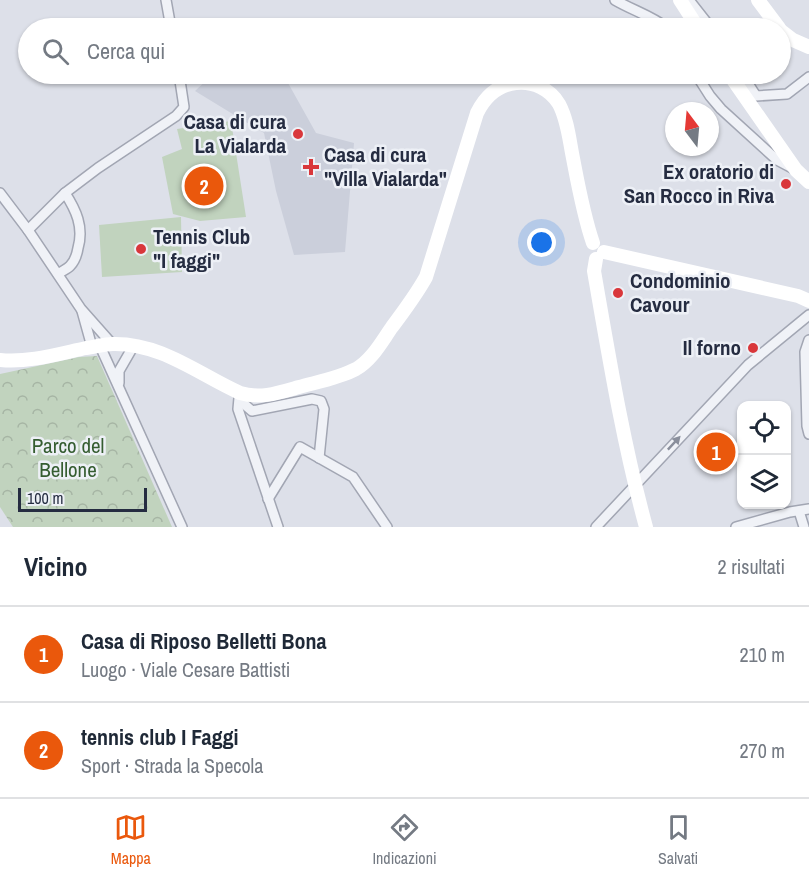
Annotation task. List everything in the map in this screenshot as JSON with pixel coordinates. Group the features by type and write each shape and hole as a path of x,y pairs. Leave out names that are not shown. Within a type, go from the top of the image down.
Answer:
{"main road":[{"path":"680,0 692,18"},
{"path":"758,0 772,18"},
{"path":"791,38 809,47"},
{"path":"0,360 16,362 101,346 134,345 154,350 240,393 249,395 273,395 338,376 357,368 372,355 426,278 477,113 490,94 511,84"},
{"path":"531,84 546,91 558,104 566,125 585,220 598,252 594,271 624,439 646,527"},
{"path":"736,84 796,170 809,182"},
{"path":"598,252 798,296 809,301 807,306 809,314"}],"street":[{"path":"166,0 169,18"},
{"path":"615,0 652,18"},
{"path":"689,0 703,18"},
{"path":"748,84 756,96 787,94 809,77"},
{"path":"28,230 65,193 176,116 184,106 181,84"},
{"path":"702,84 721,109 777,160 796,170"},
{"path":"0,193 81,309 101,346 182,527"},
{"path":"58,274 70,266 80,243 81,229 75,208 65,193"},
{"path":"81,309 101,346"},
{"path":"598,525 748,365 809,314"},
{"path":"809,340 805,352 809,434"},
{"path":"120,392 119,371 134,345"},
{"path":"0,368 16,362"},
{"path":"240,393 244,404 252,411 312,399 321,401 324,409 319,458"},
{"path":"240,393 238,409 278,527"},
{"path":"268,499 300,447 352,477 387,527"},
{"path":"736,527 804,510 804,527"}],"shaded area":[{"name":"Casa di cura \"Villa Vialarda\"","path":"202,84 289,84 316,133 354,143 345,252 294,255 276,191 264,133 195,91"}],"green space":[{"path":"231,121 246,217 200,221 173,214 162,157 182,149 177,129"},
{"name":"Tennis Club \"I faggi\"","path":"181,217 182,272 102,277 99,225"},
{"name":"Parco del Bellone","path":"97,356 172,527 13,527 0,507 0,374 79,357"}],"place":[{"name":"Casa di cura La Vialarda","path":"298,134"},
{"name":"Casa di cura \"Villa Vialarda\"","path":"311,167"},
{"name":"Ex oratorio di San Rocco in Riva","path":"786,184"},
{"name":"tennis club I Faggi","path":"204,186"},
{"name":"Tennis Club \"I faggi\"","path":"141,249"},
{"name":"Condominio Cavour","path":"618,293"},
{"name":"Il forno","path":"753,348"},
{"name":"Casa di Riposo Belletti Bona","path":"716,452"}]}
